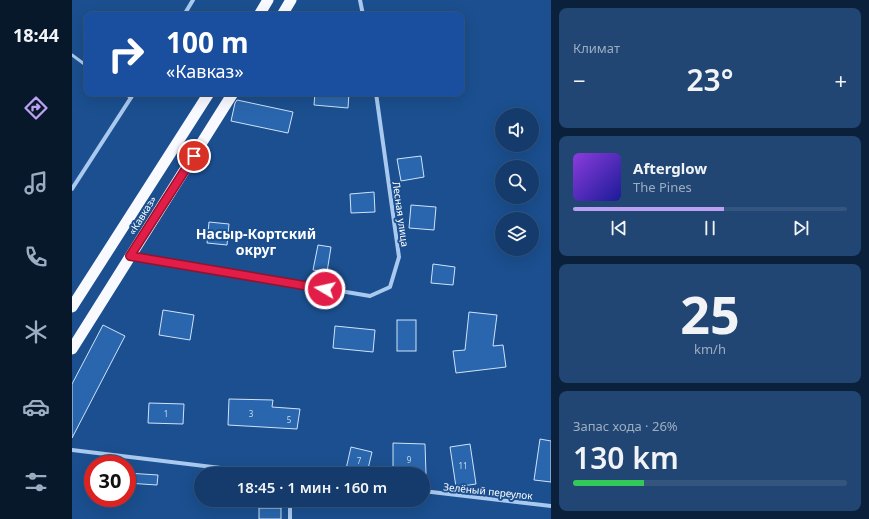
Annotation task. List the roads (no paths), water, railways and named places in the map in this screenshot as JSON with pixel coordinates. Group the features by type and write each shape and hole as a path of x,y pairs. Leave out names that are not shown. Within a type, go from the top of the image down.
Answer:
{"highway":[{"path":"261,12 268,0"},
{"path":"284,12 291,0"},
{"name":"«Кавказ»","path":"72,307 207,96"},
{"name":"«Кавказ»","path":"72,349 231,96"}],"street":[{"path":"186,12 193,0"},
{"path":"360,0 362,12"},
{"name":"Лесная улица","path":"130,256 370,296 390,287 399,257 376,96"},
{"path":"72,189 131,98"},
{"path":"72,450 213,467"},
{"name":"Зелёный переулок","path":"430,492 551,506"},
{"path":"290,507 290,519"}],"lane":[{"path":"72,55 84,64"}],"district":[{"name":"Насыр-Кортский округ","path":"256,242"}]}
